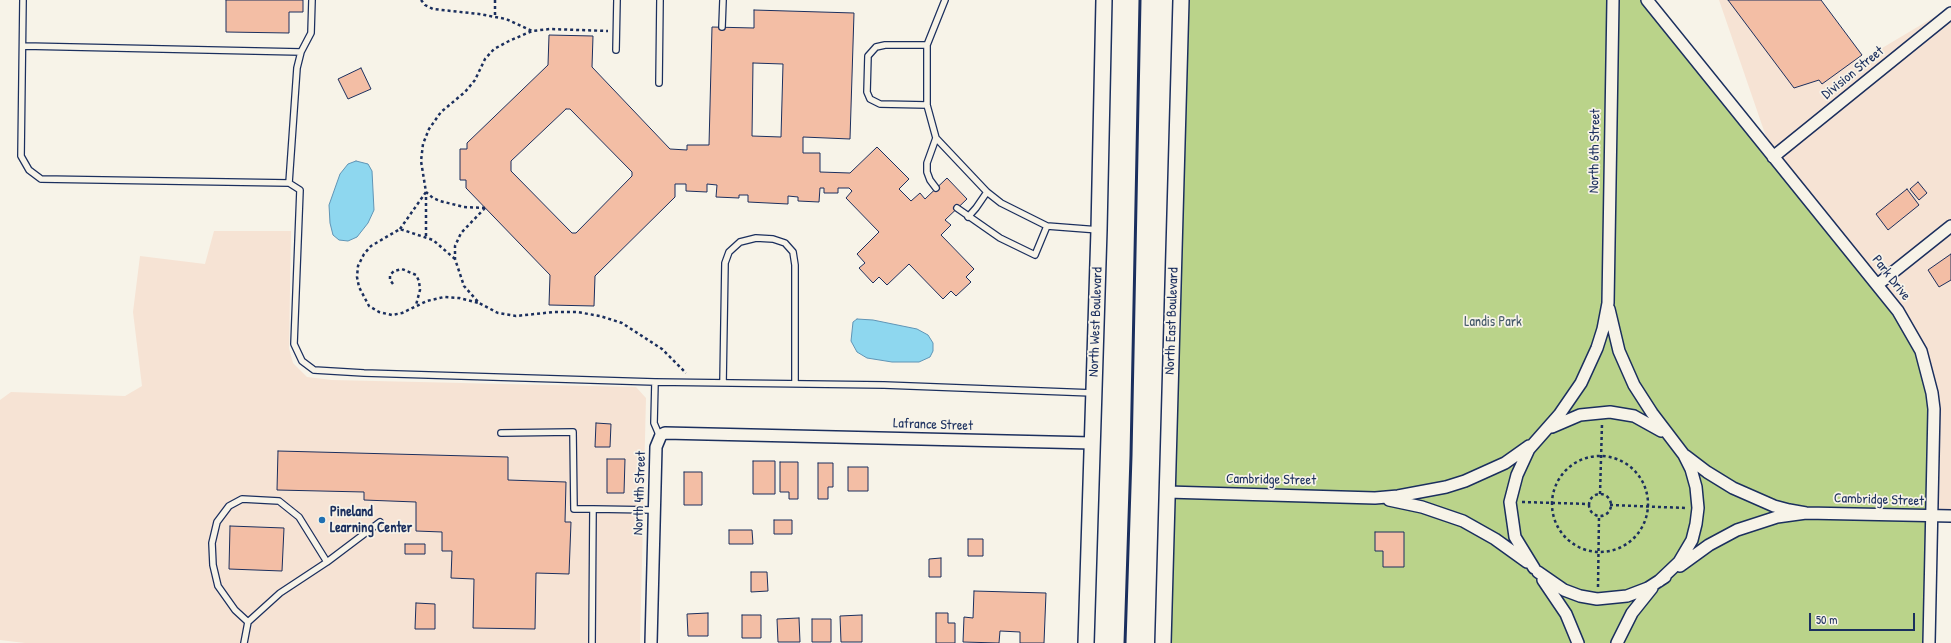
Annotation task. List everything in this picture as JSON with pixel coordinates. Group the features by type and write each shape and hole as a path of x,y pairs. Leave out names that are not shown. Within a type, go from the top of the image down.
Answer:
{"main road":[{"name":"North West Boulevard","path":"1086,643 1099,230 1104,0"},
{"name":"North East Boulevard","path":"1163,643 1181,0"}],"street":[{"name":"North 6th Street","path":"1578,643 1566,614 1515,537 1510,502 1517,475 1529,449 1559,415 1581,383 1597,348 1603,329 1608,303 1613,0"},
{"name":"Park Drive","path":"1646,0 1898,310 1914,337 1926,365 1934,409 1929,643"},
{"name":"Division Street","path":"1773,157 1951,13"},
{"path":"1877,285 1951,226"},
{"name":"North 6th Street","path":"1608,303 1615,337 1627,371 1642,400 1679,449 1694,479 1698,508 1694,532 1688,548 1676,566 1658,582 1632,613 1617,643"},
{"name":"Cambridge Street","path":"1167,492 1375,498 1420,493 1446,487 1505,463 1556,424 1569,418 1591,412 1602,412 1626,414 1643,420 1659,430 1707,472 1733,488 1774,506 1806,513"},
{"name":"North 4th Street","path":"651,643 653,510 656,447 660,437 665,433 670,432 773,435"},
{"name":"Lafrance Street","path":"773,435 1092,443"},
{"name":"Cambridge Street","path":"1375,498 1422,507 1463,521 1495,538 1564,590 1580,596 1597,599 1627,596 1658,582 1709,545 1737,530 1777,517 1806,513 1951,516"}],"lane":[{"path":"24,0 21,156 29,170 41,179 289,183 300,190 294,344 302,361 314,370 364,373 654,382 884,385 1094,393"},
{"path":"289,183 297,68 301,52 311,33 312,0"},
{"path":"616,50 617,0"},
{"path":"659,84 660,0"},
{"path":"722,27 723,0"},
{"path":"945,0 927,44 927,105 936,138 987,192 1001,203 1047,226 1099,230"},
{"path":"927,44 885,45 876,47 868,56 867,92 870,99 880,104 927,105"},
{"path":"24,46 301,52"},
{"path":"936,138 927,163 927,172 930,180 936,188"},
{"path":"968,217 987,192"},
{"path":"957,208 1000,238 1035,255 1047,226"},
{"path":"723,383 725,263 729,252 740,242 756,238 773,239 785,243 793,252 796,265 795,384"},
{"path":"654,382 654,424 660,437"},
{"path":"501,433 574,432 574,509 653,510"},
{"path":"248,622 235,610 218,586 213,566 212,543 217,522 229,506 242,499 280,501 299,517 327,562"},
{"path":"592,643 594,509"},
{"path":"244,643 248,622 280,593 327,562 380,522"}],"path":[{"path":"422,0 425,5 433,9 506,19 532,31"},
{"path":"495,0 496,17"},
{"path":"426,236 426,192 421,161 423,144 429,129 441,112 465,92 475,80 486,58 494,49 532,31 550,29 616,32"},
{"path":"426,192 400,229 380,240 364,254 358,266 357,277 359,287 368,306 379,312 392,315 402,313 416,305 444,297 459,298 479,303 498,313 516,316 554,312 577,312 600,316 622,323 662,349 695,383"},
{"path":"426,192 433,198 440,201 464,207 485,208 461,233 456,246 455,259 464,286 479,303"},
{"path":"400,229 426,236 433,240 455,259"},
{"path":"393,284 390,280 390,275 394,271 402,269 416,275 419,281 420,290 416,305"},
{"path":"1600,494 1602,412"},
{"path":"1601,457 1622,462 1636,473 1645,488 1648,506 1644,525 1635,537 1616,550 1599,552 1584,549 1567,538 1557,524 1553,503 1556,487 1565,472 1581,461 1601,457"},
{"path":"1599,516 1592,512 1589,504 1592,498 1600,494"},
{"path":"1599,516 1607,513 1610,505 1607,498 1600,494"},
{"path":"1510,502 1589,504"},
{"path":"1610,505 1698,508"},
{"path":"1597,599 1599,516"}],"shaded area":[{"path":"1719,0 1805,0 1857,63 1951,7 1951,516 1923,516 1773,157"},
{"name":"Pineland Learning Center","path":"214,231 291,231 289,348 293,363 307,377 332,380 636,387 646,398 640,643 25,643 0,640 0,400 11,392 125,396 142,386 133,312 140,256 205,264"}],"green space":[{"name":"Landis Park","path":"1181,0 1647,0 1914,337 1932,393 1929,643 1163,643"}],"water":[{"path":"356,161 368,164 372,171 374,210 368,223 357,237 348,241 339,240 333,235 330,223 329,205 340,174 348,164"},
{"path":"857,319 873,320 917,329 928,335 933,343 933,351 930,357 919,362 892,362 867,358 857,352 851,341 853,322"}],"building":[{"path":"226,0 303,0 303,12 289,12 289,33 226,32"},
{"path":"1728,0 1821,0 1862,55 1822,84 1819,80 1794,88"},
{"path":"754,10 854,13 850,139 803,137 803,153 820,153 820,172 850,173 877,147 909,179 899,189 911,201 920,193 925,199 947,178 967,199 945,220 951,225 941,235 974,269 966,277 971,282 956,296 951,291 943,299 909,264 887,285 879,277 873,283 859,268 865,263 857,254 879,232 846,198 852,191 849,188 838,188 838,193 824,193 824,188 820,188 819,202 798,201 798,197 788,196 788,204 748,202 748,195 739,195 739,198 716,197 717,185 707,184 707,192 686,191 686,184 675,184 675,197 595,276 594,306 549,305 550,275 466,188 466,180 460,180 460,149 467,149 467,143 548,65 549,35 593,36 592,67 670,149 687,150 687,145 709,145 712,27 754,28","holes":["753,63 783,64 781,137 752,136","566,109 570,109 632,172 632,176 576,233 572,233 511,171 511,161"]},
{"path":"361,68 371,89 348,99 338,79"},
{"path":"1918,182 1927,193 1919,200 1910,189"},
{"path":"1907,189 1919,205 1888,230 1876,214"},
{"path":"1951,254 1951,280 1939,287 1928,270"},
{"path":"596,423 611,424 610,447 595,447"},
{"path":"278,451 508,457 508,480 566,482 565,522 571,522 569,574 536,573 535,629 473,628 474,579 451,578 452,551 442,551 442,532 416,531 416,502 364,500 364,492 277,490"},
{"path":"607,459 625,459 624,493 607,493"},
{"path":"753,461 775,461 775,494 753,494"},
{"path":"780,462 798,462 798,499 789,499 789,492 780,492"},
{"path":"818,463 833,463 833,487 828,487 828,499 818,499"},
{"path":"848,467 868,467 868,491 848,491"},
{"path":"684,472 702,472 702,505 684,505"},
{"path":"774,520 792,520 792,534 774,534"},
{"path":"230,526 284,528 282,571 229,569"},
{"path":"729,530 752,530 753,544 729,544"},
{"path":"1375,532 1404,532 1404,567 1383,567 1383,551 1375,551"},
{"path":"968,539 983,539 983,556 968,556"},
{"path":"405,544 425,544 425,554 405,554"},
{"path":"941,558 941,577 929,577 929,559"},
{"path":"751,572 767,572 768,591 751,592"},
{"path":"974,591 1046,593 1044,643 1020,643 1020,632 1000,631 999,643 963,642 964,617 973,618"},
{"path":"416,603 435,604 435,629 415,629"},
{"path":"708,613 708,636 688,636 687,614"},
{"path":"936,613 948,613 948,623 955,623 955,643 936,643"},
{"path":"742,615 761,615 761,638 742,638"},
{"path":"862,615 862,642 841,642 840,616"},
{"path":"799,618 800,642 778,642 777,619"},
{"path":"812,619 831,619 831,642 812,642"}],"railway":[{"path":"1125,643 1131,456 1140,0"}],"place":[{"name":"Pineland Learning Center","path":"322,520"}]}
